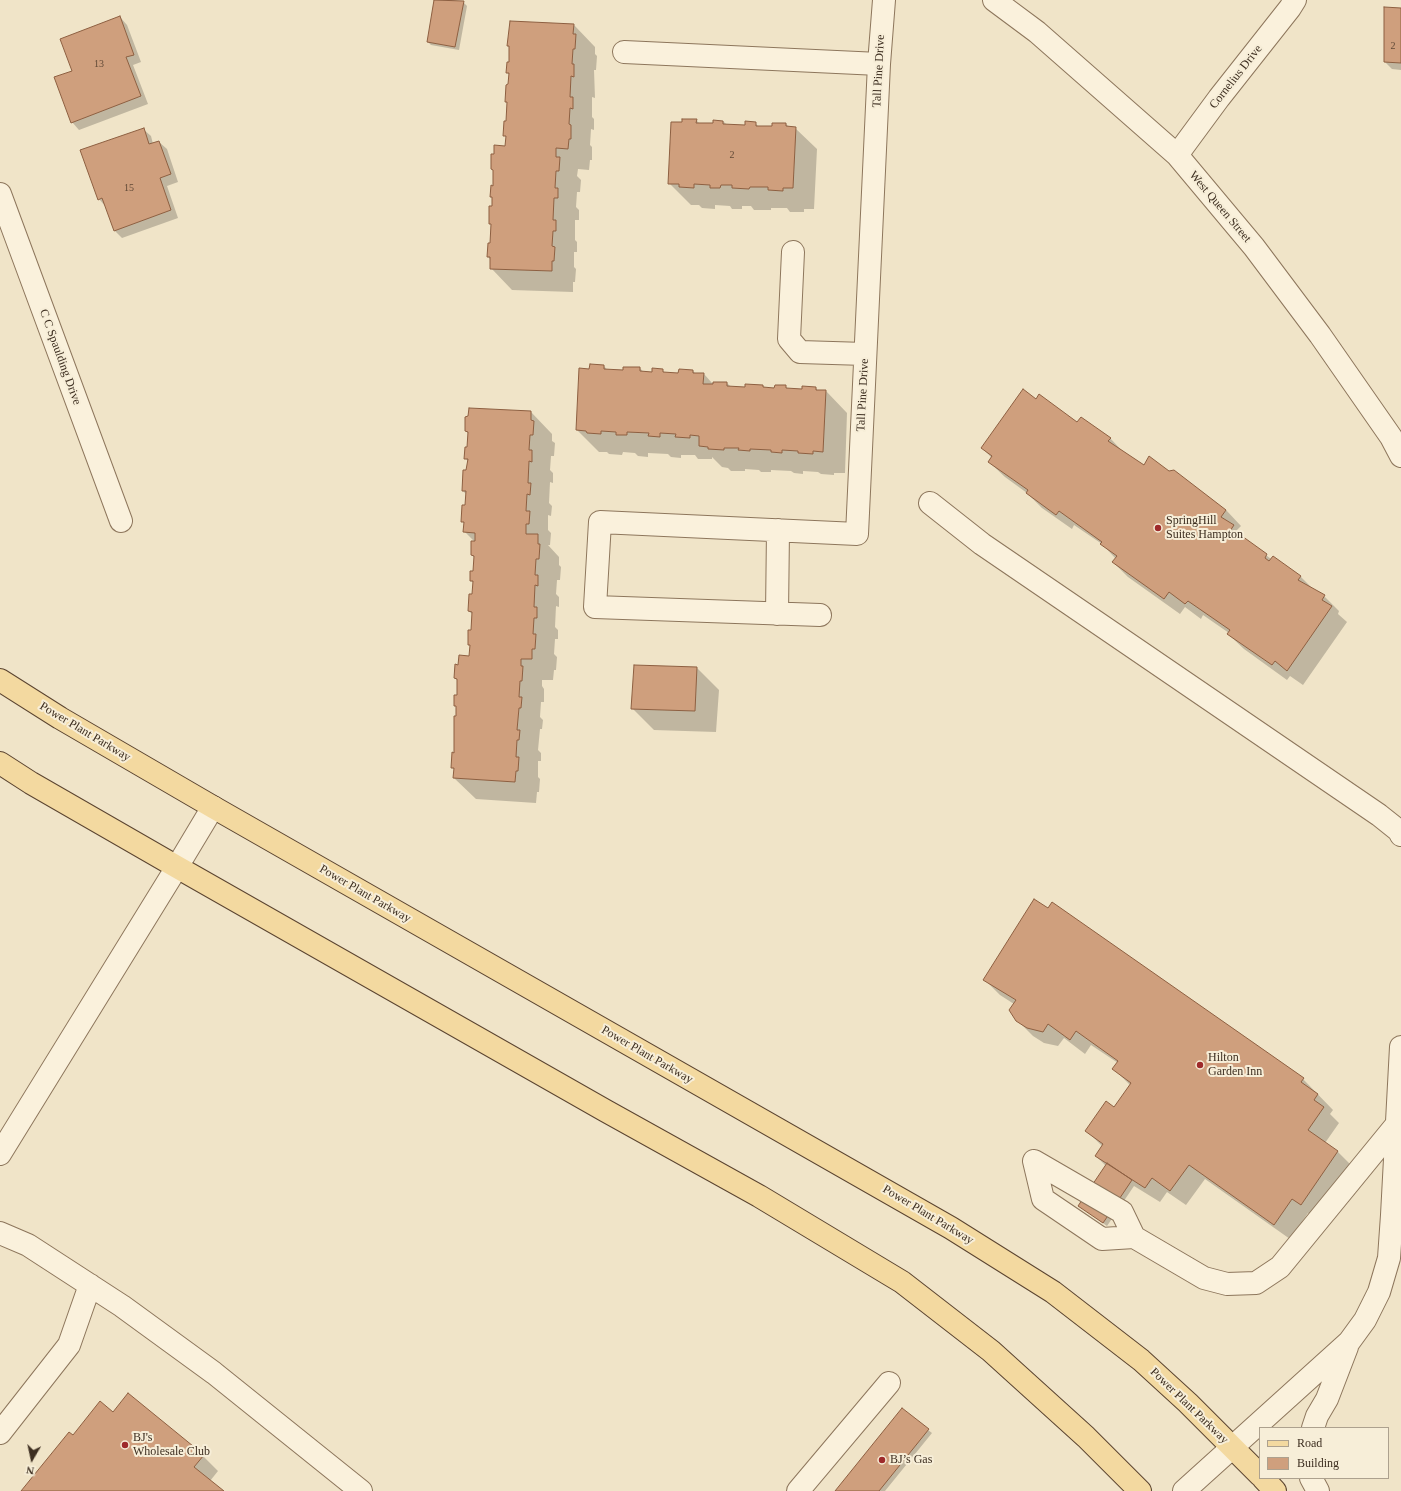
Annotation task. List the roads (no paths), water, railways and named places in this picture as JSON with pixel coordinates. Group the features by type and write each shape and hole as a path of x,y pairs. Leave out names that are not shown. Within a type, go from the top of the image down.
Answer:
{"main road":[{"name":"Power Plant Parkway","path":"0,680 60,718 213,807 951,1228 1053,1292 1141,1360 1188,1403 1259,1474"},
{"path":"0,763 31,783 178,867 599,1107 759,1196 902,1282 991,1351 1086,1437 1140,1491"},
{"path":"1264,1479 1275,1491"}],"street":[{"name":"Tall Pine Drive","path":"777,614 595,607 600,522 857,534 879,64 884,0"},
{"name":"West Queen Street","path":"994,0 1037,32 1177,155 1254,247 1320,335 1391,437 1401,456"},
{"name":"Cornelius Drive","path":"1177,155 1219,98 1290,8 1294,0"},
{"path":"624,52 879,64"},
{"name":"C C Spaulding Drive","path":"0,194 121,521"},
{"path":"793,252 789,339 800,352 865,354"},
{"path":"930,503 982,544 1379,815 1399,830 1401,835"},
{"path":"778,530 777,614 820,615"},
{"path":"0,1154 178,867 213,807"},
{"path":"1184,1491 1349,1342 1365,1320 1379,1292 1389,1258 1401,1047"},
{"path":"1134,1237 1204,1278 1227,1284 1256,1283 1280,1267 1397,1124"},
{"path":"0,1233 28,1245 122,1306 214,1373 361,1491"},
{"path":"0,1433 69,1345 90,1285"},
{"path":"1313,1427 1317,1416 1327,1398 1349,1342"},
{"path":"798,1491 889,1383"},
{"path":"1312,1479 1318,1491"}],"place":[{"name":"SpringHill Suites Hampton","path":"1158,528"},
{"name":"Hilton Garden Inn","path":"1200,1065"},
{"name":"BJ's Wholesale Club","path":"125,1445"},
{"name":"BJ’s Gas","path":"882,1460"}]}
